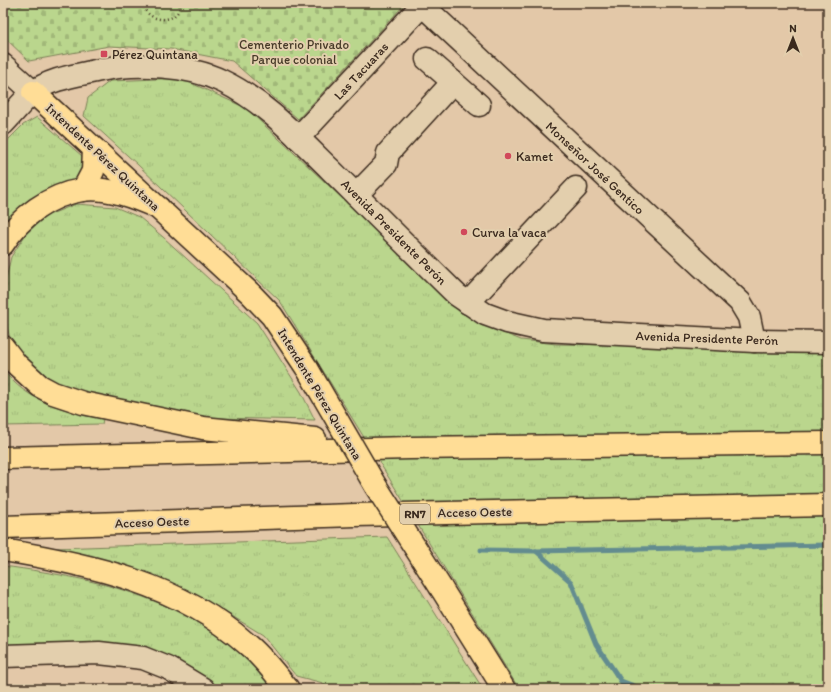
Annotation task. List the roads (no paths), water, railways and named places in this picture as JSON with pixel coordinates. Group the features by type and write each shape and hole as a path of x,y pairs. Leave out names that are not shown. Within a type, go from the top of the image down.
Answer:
{"main road":[{"name":"Intendente Pérez Quintana","path":"33,92 159,208 261,305 284,334 308,370 375,485 504,689"},
{"path":"83,190 93,171 94,149"},
{"path":"3,244 17,224 37,209 54,199 83,190 126,195 159,208"},
{"path":"3,346 16,364 40,386 66,398 97,407 203,428 410,448"},
{"path":"3,458 410,448 828,444"},
{"name":"Acceso Oeste","path":"3,527 347,515 828,505"},
{"path":"3,550 107,572 174,595 199,609 232,631 253,649 288,689"}],"street":[{"name":"Las Tacuaras","path":"298,138 422,4"},
{"name":"Monseñor José Gentico","path":"422,4 740,302 749,317 754,341"},
{"path":"428,59 479,105"},
{"path":"3,65 33,92"},
{"name":"Avenida Presidente Perón","path":"3,124 33,92 51,83 116,67 160,66 197,72 222,81 258,102 298,138 457,295 485,314 506,322 543,330 754,341 828,342"},
{"path":"356,195 386,164 388,153 453,82"},
{"path":"468,303 576,188"},
{"path":"3,656 99,653 143,658 168,668 203,689"}],"waterway":[{"path":"481,550 536,551 828,545"},
{"path":"536,551 571,582 596,644 621,681 642,689"},
{"path":"621,681 624,689"}],"place":[{"name":"Pérez Quintana","path":"104,54"},
{"name":"Kamet","path":"508,156"},
{"name":"Curva la vaca","path":"464,232"}],"park label":[{"name":"Cementerio Privado Parque colonial","path":"294,52"}]}
